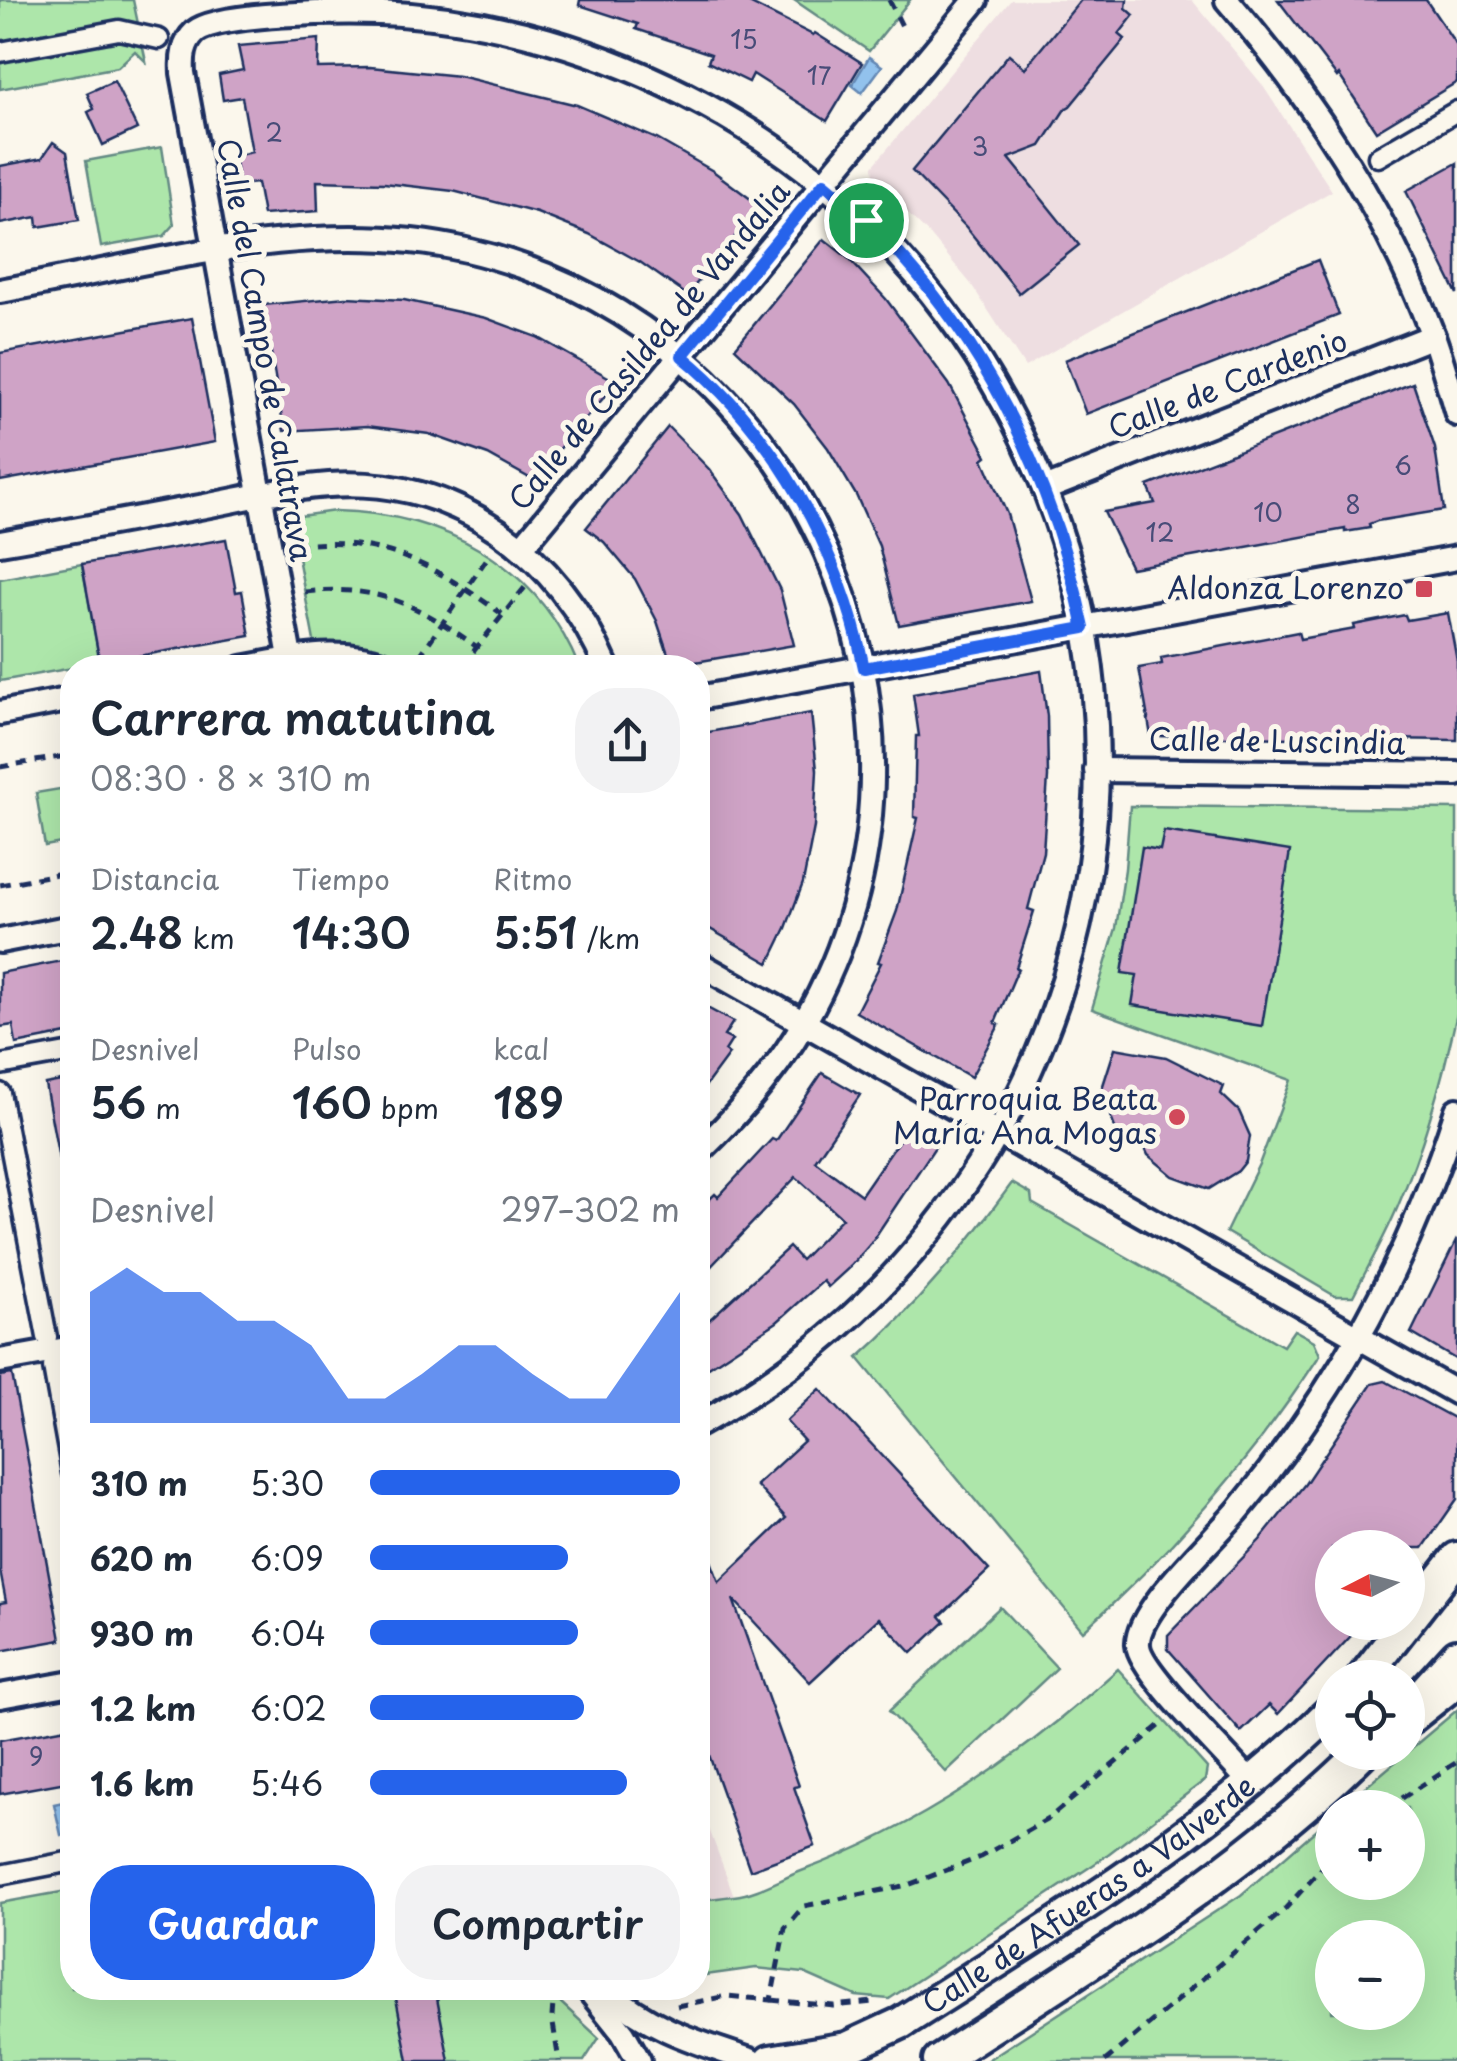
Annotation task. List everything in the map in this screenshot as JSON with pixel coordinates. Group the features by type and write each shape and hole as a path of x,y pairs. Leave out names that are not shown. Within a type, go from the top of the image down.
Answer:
{"street":[{"name":"Calle de Casildea de Vandalia","path":"523,546 976,0"},
{"path":"1227,0 1311,107 1353,172 1434,336 1457,414"},
{"name":"Calle del Campo de Calatrava","path":"290,655 183,72 186,44 198,30 211,24 322,13 432,17 514,32 578,50 650,77 758,136 824,183"},
{"path":"0,52 119,30 160,40"},
{"path":"1378,157 1457,111"},
{"path":"710,1418 786,1369 866,1304 922,1245 1000,1134 1036,1058 1070,960 1090,857 1096,770 1084,628 1060,532 1044,489 986,371 953,322 892,248 824,183"},
{"path":"0,291 273,242 348,236 420,242 467,250 568,286 641,327 682,356 743,417 793,486 838,576 864,668 872,784 864,854 838,947 804,1023 761,1087 710,1140"},
{"name":"Calle de Cardenio","path":"1044,489 1434,336"},
{"path":"0,544 328,485 400,489 470,513 523,546 576,606 600,655"},
{"path":"710,696 1457,558"},
{"path":"0,713 60,701"},
{"name":"Calle de Luscindia","path":"1096,770 1457,774"},
{"path":"0,940 60,929"},
{"path":"710,970 1457,1393"},
{"path":"0,1065 60,1054"},
{"path":"0,1093 47,1337"},
{"path":"1252,1784 1150,1672 1138,1648 1138,1634 1152,1606 1276,1464 1360,1338 1413,1230 1457,1110"},
{"path":"0,1361 60,1350"},
{"path":"53,1367 60,1406"},
{"path":"1376,1660 1457,1558"},
{"path":"1425,1689 1457,1654"},
{"path":"0,1696 60,1685"},
{"path":"1425,1711 1457,1686"},
{"name":"Calle de Afueras a Valverde","path":"742,2061 770,2061 847,2048 901,2023 1135,1869 1252,1784 1315,1726"},
{"name":"Calle de Afueras a Valverde","path":"1325,1790 1345,1770"},
{"path":"1325,1790 1350,1770"},
{"name":"Calle de Afueras a Valverde","path":"939,2061 1208,1886 1315,1798"},
{"path":"0,1875 60,1863"},
{"path":"597,2000 639,2061"},
{"path":"619,2000 667,2032 750,2060"}],"path":[{"path":"888,0 902,26"},
{"path":"292,546 342,542 408,556 502,614"},
{"path":"420,655 493,550"},
{"path":"470,655 528,582"},
{"path":"300,592 340,588 390,595 443,622 476,647"},
{"path":"0,767 60,757"},
{"path":"0,885 60,873"},
{"path":"771,2000 785,1928 804,1906 908,1885 981,1857 1048,1819 1169,1718"},
{"path":"1414,1790 1457,1762"},
{"path":"1105,2061 1284,1910 1315,1876"},
{"path":"710,1999 727,1996 834,2006 876,2001"},
{"path":"553,2000 559,2061"},
{"path":"669,2011 701,2000"}],"shaded area":[{"path":"1011,0 1192,0 1261,83 1332,191 1025,367 971,284 932,237 875,182 873,166"},
{"path":"710,1831 734,1896 710,1899"}],"green space":[{"path":"0,0 133,0 146,62 135,51 118,67 0,89"},
{"path":"794,0 910,0 869,51"},
{"path":"162,147 174,225 164,236 101,247 86,161"},
{"path":"335,511 374,514 448,534 512,572 538,599 573,655 317,655 292,526 300,516"},
{"path":"82,564 99,655 60,655 60,670 0,681 0,579"},
{"path":"60,789 60,843 45,846 36,793"},
{"path":"1130,806 1457,809 1457,1013 1416,1159 1393,1218 1353,1296 1335,1296 1226,1232 1260,1162 1291,1080 1092,1009 1116,928"},
{"path":"1012,1183 1031,1194 1032,1203 1283,1346 1294,1330 1314,1341 1320,1355 1210,1501 1149,1568 1083,1631 858,1358 940,1275"},
{"path":"1000,1607 1057,1668 946,1772 889,1711"},
{"path":"1118,1669 1207,1768 1205,1780 1099,1861 889,1999 856,1996 804,1973 756,1968 710,1974 710,1899 759,1890 887,1834 1007,1760"},
{"path":"1457,1710 1457,2061 986,2061 1241,1895 1315,1831 1315,1900 1425,1900 1425,1790 1362,1790 1386,1770 1425,1770 1425,1737"},
{"path":"60,1892 60,2000 558,2000 599,2038 584,2061 0,2061 0,1903"}],"water":[{"path":"869,57 882,66 862,93 852,85"},
{"path":"60,1803 60,1831 54,1804"}],"building":[{"path":"580,0 743,0 815,33 862,63 827,121 753,74 749,82 708,62 711,54 636,29 638,24 579,5"},
{"path":"1081,0 1127,0 1126,8 1134,15 1119,34 1125,39 1065,109 1041,146 1009,158 1079,245 1019,293 966,227 912,171 1009,54 1025,68"},
{"path":"1278,0 1426,0 1457,46 1457,82 1376,131 1339,75"},
{"path":"319,39 318,68 370,67 459,76 577,105 657,139 713,171 760,206 687,295 640,262 589,234 537,213 453,191 317,181 318,211 263,215 257,183 239,185 234,156 252,152 242,97 223,100 219,75 243,70 238,46"},
{"path":"114,81 137,129 103,145 88,112 94,109 87,93"},
{"path":"53,142 67,152 79,220 38,227 37,217 0,224 0,166 42,158"},
{"path":"1457,163 1457,294 1406,191"},
{"path":"824,239 848,258 886,299 949,384 987,456 983,459 1007,514 1031,601 899,625 879,546 856,495 828,448 794,404 735,348"},
{"path":"1318,260 1339,315 1086,414 1065,360"},
{"path":"346,297 404,300 486,318 537,337 617,382 533,480 488,455 429,434 367,426 284,431 263,305"},
{"path":"192,318 215,442 0,481 0,353"},
{"path":"1413,383 1435,448 1444,510 1377,521 1369,524 1370,528 1345,529 1131,568 1104,512 1155,503 1148,486"},
{"path":"668,427 709,469 742,514 780,590 794,645 710,659 710,655 668,655 657,621 635,579 604,542 586,528"},
{"path":"226,539 236,592 242,591 250,636 144,655 99,655 82,564"},
{"path":"1448,613 1457,661 1457,740 1151,736 1139,668 1162,664 1161,658 1298,632 1300,639 1405,615 1407,620"},
{"path":"1041,671 1047,716 1048,777 1043,852 1028,909 1034,911 1018,969 995,1023 999,1025 971,1077 856,1012 881,963 878,962 897,911 918,818 914,817 919,736 913,694"},
{"path":"811,713 817,770 814,827 803,883 769,963 710,929 710,732"},
{"path":"1164,831 1290,851 1262,1026 1132,1005 1137,975 1122,973 1142,847 1160,850"},
{"path":"60,961 60,1035 16,1044 13,1025 0,1027 0,973"},
{"path":"710,1010 733,1022 724,1036 732,1040 725,1051 729,1054 710,1080"},
{"name":"Parroquia Beata María Ana Mogas","path":"1115,1048 1166,1057 1224,1086 1221,1094 1239,1111 1250,1136 1246,1161 1238,1171 1209,1189 1173,1176 1148,1155 1144,1146 1107,1138 1115,1128 1105,1102 1098,1101"},
{"path":"822,1073 860,1095 815,1161 861,1195 910,1124 939,1141 871,1243 851,1266 828,1287 823,1281 777,1322 710,1366 710,1319 789,1247 801,1260 842,1218 796,1177 710,1267 710,1199 715,1194 718,1197 772,1139 776,1141"},
{"path":"60,1081 60,1165 45,1084"},
{"path":"1457,1239 1457,1360 1411,1333"},
{"path":"12,1374 60,1640 0,1651 0,1603 6,1602 0,1571 0,1376"},
{"path":"1385,1381 1457,1420 1457,1499 1425,1545 1425,1530 1315,1530 1315,1640 1347,1640 1328,1660 1315,1660 1315,1674 1278,1714 1269,1705 1241,1732 1168,1649 1168,1635 1260,1540 1305,1484 1372,1384"},
{"path":"820,1389 989,1570 940,1616 945,1622 912,1653 879,1618 810,1682 733,1599 799,1786 794,1787 815,1846 750,1870 710,1758 710,1558 719,1582 786,1518 756,1485 804,1441 786,1421"},
{"path":"60,1729 60,1783 0,1794 0,1740"},
{"path":"396,2000 437,2000 449,2061 408,2061"}],"place":[{"name":"Aldonza Lorenzo","path":"1424,589"},
{"name":"Parroquia Beata María Ana Mogas","path":"1177,1117"}],"route":[{"path":"824,183 866,220 953,322 986,371 1019,432 1060,532 1084,628 864,668 838,576 793,486 743,417 682,356 824,183"}]}
